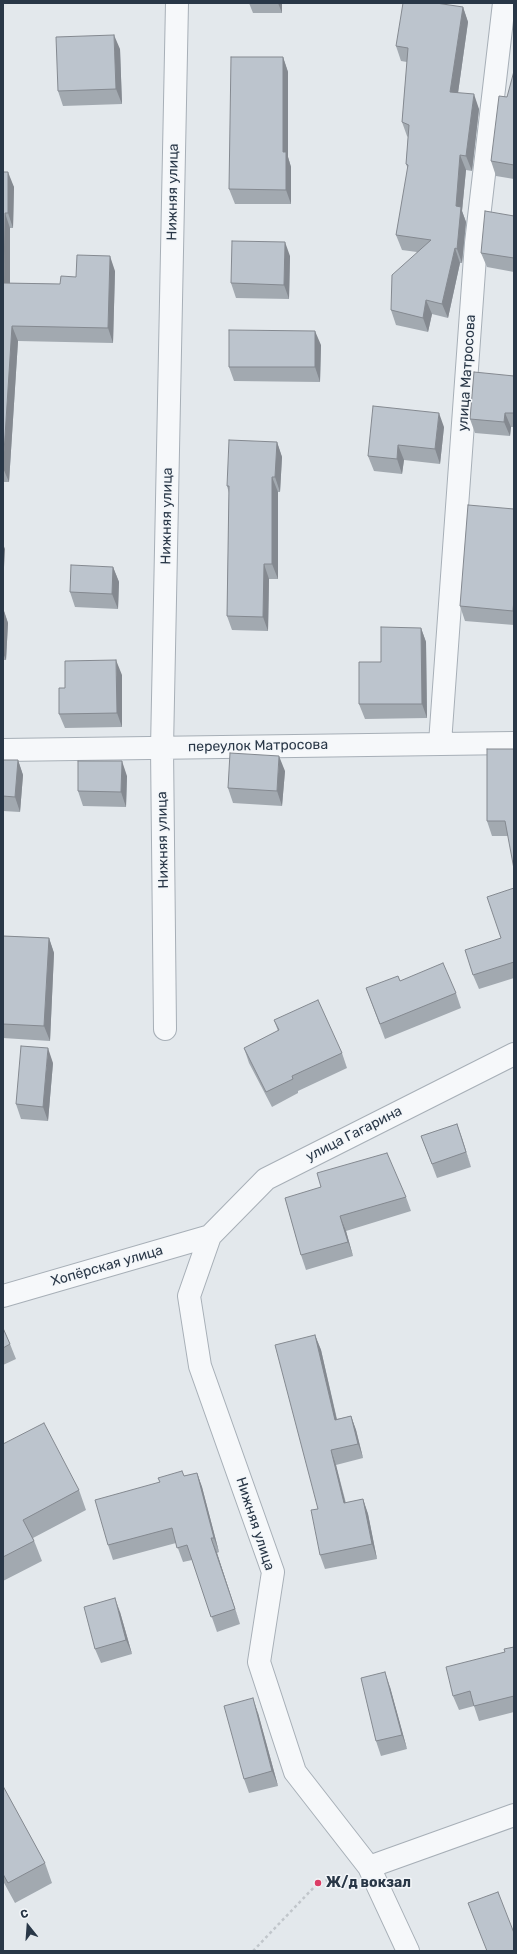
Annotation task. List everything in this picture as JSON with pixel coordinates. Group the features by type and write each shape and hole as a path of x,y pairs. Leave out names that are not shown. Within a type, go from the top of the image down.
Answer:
{"street":[{"name":"Нижняя улица","path":"165,1029 162,748 177,3"},
{"name":"улица Матросова","path":"440,743 476,243 504,3"},
{"name":"переулок Матросова","path":"3,750 514,743"},
{"name":"улица Гагарина","path":"210,1236 266,1179 514,1054"},
{"name":"Нижняя улица","path":"210,1236 189,1296 200,1366 273,1572 259,1662 295,1772 369,1867 408,1951"},
{"name":"Хопёрская улица","path":"3,1296 210,1236"},
{"path":"369,1867 514,1815"}],"path":[{"path":"253,1951 318,1882 369,1867"}],"building":[{"path":"403,3 436,3 463,7 450,92 474,94 466,156 460,155 456,206 461,207 457,249 455,248 442,304 426,300 423,318 391,310 392,275 431,240 396,235 408,165 406,164 409,125 402,122 408,48 396,46"},
{"path":"114,35 116,89 58,91 56,37"},
{"path":"231,57 283,57 283,152 286,152 286,190 229,189"},
{"path":"514,71 514,165 491,161 499,96 507,97"},
{"path":"3,172 8,172 8,213 5,213 4,283 60,284 61,276 76,277 77,255 110,256 108,328 12,326 3,468"},
{"path":"485,211 514,216 514,258 481,253"},
{"path":"232,241 285,242 284,285 231,283"},
{"path":"229,330 315,331 315,367 229,367"},
{"path":"474,372 514,376 514,413 505,413 504,422 470,419"},
{"path":"373,406 439,413 435,449 398,445 397,459 368,456"},
{"path":"229,440 277,442 275,477 272,477 272,564 264,564 263,617 227,616 229,486 227,486"},
{"path":"468,505 514,509 513,611 460,606"},
{"path":"71,565 113,567 112,594 70,592"},
{"path":"381,627 421,628 422,704 359,704 359,662 381,662"},
{"path":"116,660 117,713 59,714 59,688 65,688 65,661"},
{"path":"487,749 514,749 514,869 505,821 487,821"},
{"path":"230,753 279,756 277,791 228,788"},
{"path":"3,760 18,760 15,797 3,796"},
{"path":"78,761 122,761 121,792 78,791"},
{"path":"514,888 514,962 473,975 465,950 501,938 487,897"},
{"path":"3,936 49,938 44,1026 3,1024"},
{"path":"443,963 456,993 380,1024 366,988 398,976 400,981"},
{"path":"318,1000 342,1053 292,1076 293,1079 266,1092 244,1048 279,1030 274,1020"},
{"path":"21,1046 48,1048 43,1107 16,1104"},
{"path":"457,1124 466,1152 432,1164 421,1136"},
{"path":"387,1153 406,1197 340,1216 348,1242 301,1255 285,1198 321,1187 317,1173"},
{"path":"3,1328 10,1344 3,1348"},
{"path":"315,1335 335,1420 351,1416 358,1444 331,1450 344,1503 363,1499 372,1544 320,1555 311,1510 318,1509 275,1345"},
{"path":"44,1423 79,1490 23,1520 34,1541 3,1557 3,1444"},
{"path":"182,1471 184,1476 197,1473 214,1538 211,1538 235,1609 211,1617 187,1545 177,1548 172,1528 108,1545 95,1500 160,1482 158,1478"},
{"path":"115,1598 126,1640 95,1649 84,1607"},
{"path":"514,1647 514,1696 474,1706 470,1691 453,1696 446,1667 505,1652 504,1649"},
{"path":"385,1672 402,1735 376,1741 361,1678"},
{"path":"253,1698 272,1771 244,1779 224,1706"},
{"path":"3,1786 45,1863 8,1883 3,1874"},
{"path":"498,1892 514,1933 514,1951 487,1951 468,1903"}],"place":[{"name":"Ж/д вокзал","path":"318,1883"}]}
